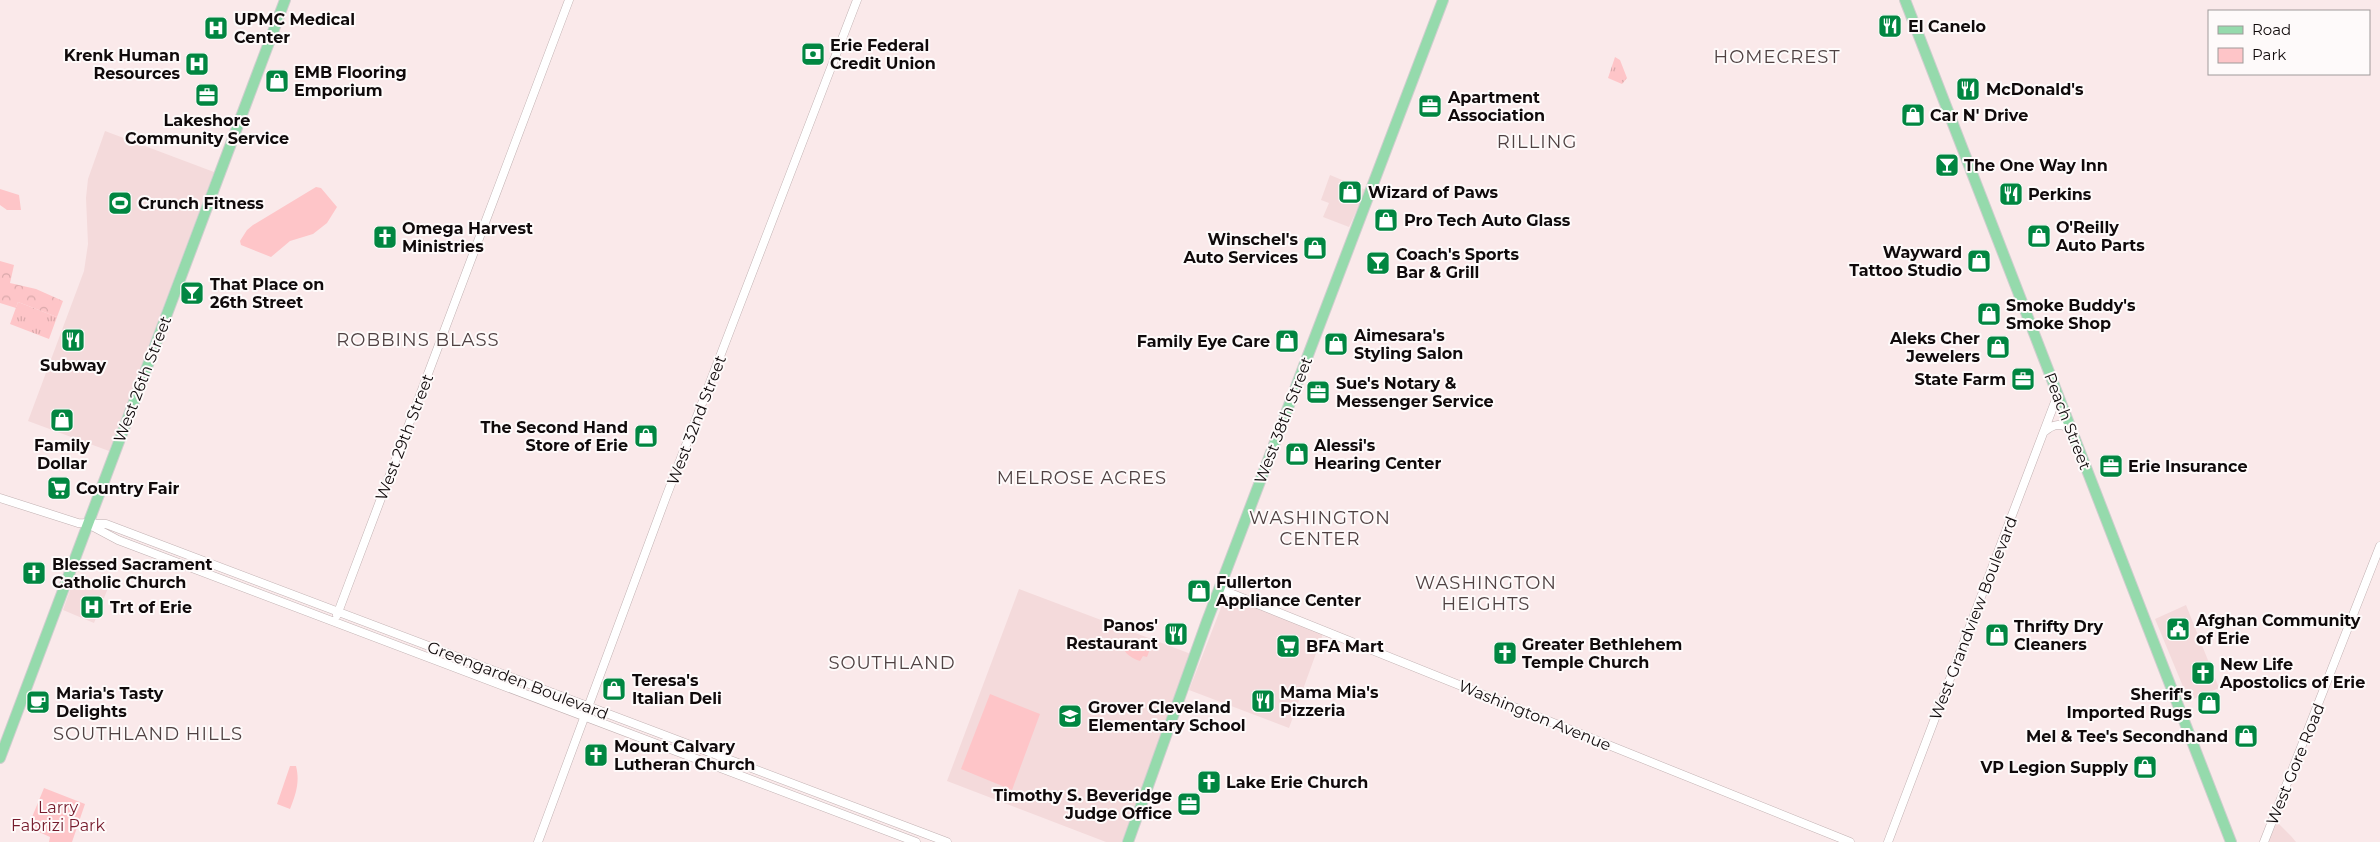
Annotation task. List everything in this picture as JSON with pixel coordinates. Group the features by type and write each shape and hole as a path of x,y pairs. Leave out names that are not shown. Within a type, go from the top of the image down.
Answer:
{"main road":[{"name":"West 26th Street","path":"0,758 285,0"},
{"name":"West 38th Street","path":"1128,842 1220,589 1443,0"},
{"name":"Peach Street","path":"1905,0 2231,842"}],"street":[{"name":"West 29th Street","path":"335,622 569,0"},
{"name":"West 32nd Street","path":"538,842 584,716 857,0"},
{"name":"West Grandview Boulevard","path":"1888,842 2058,394"},
{"path":"2043,433 2050,426 2059,424 2072,430"},
{"name":"Greengarden Boulevard","path":"0,498 59,518 88,524 106,524 947,842"},
{"name":"Greengarden Boulevard","path":"88,524 118,540 916,842"},
{"name":"West Gore Road","path":"2264,842 2380,546"},
{"name":"Washington Avenue","path":"1220,589 1850,842"}],"shaded area":[{"path":"105,131 214,172 109,451 28,421 84,271 88,244 86,198 88,179"},
{"path":"1330,175 1366,190 1349,227 1323,217 1329,203 1321,200"},
{"path":"75,576 108,588 94,623 63,610"},
{"name":"Grover Cleveland Elementary School","path":"1019,589 1191,654 1122,842 1106,842 947,781"},
{"path":"1226,595 1323,634 1289,728 1189,690"},
{"path":"2186,605 2219,688 2189,701 2155,619"},
{"path":"2277,822 2291,836 2296,842 2268,842"}],"green space":[{"path":"1615,57 1620,60 1627,78 1622,84 1608,78"},
{"path":"316,187 321,188 337,207 327,223 313,234 290,241 271,257 241,245 240,241 247,230 253,225"},
{"path":"0,189 19,195 21,210 7,210 0,205"},
{"path":"0,261 14,265 10,283 36,289 63,301 57,317 18,302 16,308 0,303"},
{"path":"18,302 57,317 49,339 10,324"},
{"path":"1128,643 1150,649 1147,657 1143,656 1140,661 1130,656 1124,649"},
{"path":"990,694 1040,714 1012,790 961,769"},
{"path":"290,766 296,766 298,777 296,793 290,809 277,804"},
{"name":"Larry Fabrizi Park","path":"44,788 85,804 72,842 49,842 50,837 28,827"}],"place":[{"name":"El Canelo","path":"1890,26"},
{"name":"UPMC Medical Center","path":"216,28"},
{"name":"Erie Federal Credit Union","path":"813,54"},
{"name":"Krenk Human Resources","path":"197,64"},
{"name":"EMB Flooring Emporium","path":"277,81"},
{"name":"McDonald's","path":"1968,89"},
{"name":"Lakeshore Community Service","path":"207,95"},
{"name":"Apartment Association","path":"1430,106"},
{"name":"Car N' Drive","path":"1913,115"},
{"name":"The One Way Inn","path":"1947,165"},
{"name":"Wizard of Paws","path":"1350,192"},
{"name":"Perkins","path":"2011,194"},
{"name":"Crunch Fitness","path":"120,203"},
{"name":"Pro Tech Auto Glass","path":"1386,220"},
{"name":"O'Reilly Auto Parts","path":"2039,236"},
{"name":"Omega Harvest Ministries","path":"385,237"},
{"name":"Winschel's Auto Services","path":"1315,248"},
{"name":"Wayward Tattoo Studio","path":"1979,261"},
{"name":"Coach's Sports Bar & Grill","path":"1378,263"},
{"name":"That Place on 26th Street","path":"192,293"},
{"name":"Smoke Buddy's Smoke Shop","path":"1989,314"},
{"name":"Subway","path":"73,340"},
{"name":"Family Eye Care","path":"1287,341"},
{"name":"Aimesara's Styling Salon","path":"1336,344"},
{"name":"Aleks Cher Jewelers","path":"1998,347"},
{"name":"State Farm","path":"2023,379"},
{"name":"Sue's Notary & Messenger Service","path":"1318,392"},
{"name":"Family Dollar","path":"62,420"},
{"name":"The Second Hand Store of Erie","path":"646,436"},
{"name":"Alessi's Hearing Center","path":"1297,454"},
{"name":"Erie Insurance","path":"2111,466"},
{"name":"Country Fair","path":"59,488"},
{"name":"Blessed Sacrament Catholic Church","path":"34,573"},
{"name":"Fullerton Appliance Center","path":"1199,591"},
{"name":"Trt of Erie","path":"92,607"},
{"name":"Afghan Community of Erie","path":"2178,629"},
{"name":"Panos' Restaurant","path":"1176,634"},
{"name":"Thrifty Dry Cleaners","path":"1997,635"},
{"name":"BFA Mart","path":"1288,646"},
{"name":"Greater Bethlehem Temple Church","path":"1505,653"},
{"name":"New Life Apostolics of Erie","path":"2203,673"},
{"name":"Teresa's Italian Deli","path":"614,689"},
{"name":"Mama Mia's Pizzeria","path":"1263,701"},
{"name":"Maria's Tasty Delights","path":"38,702"},
{"name":"Sherif's Imported Rugs","path":"2209,703"},
{"name":"Grover Cleveland Elementary School","path":"1070,716"},
{"name":"Mel & Tee's Secondhand","path":"2246,736"},
{"name":"Mount Calvary Lutheran Church","path":"596,755"},
{"name":"VP Legion Supply","path":"2145,767"},
{"name":"Lake Erie Church","path":"1209,782"},
{"name":"Timothy S. Beveridge Judge Office","path":"1189,804"}],"district":[{"name":"HOMECREST","path":"1777,57"},
{"name":"RILLING","path":"1537,142"},
{"name":"ROBBINS BLASS","path":"418,340"},
{"name":"MELROSE ACRES","path":"1082,478"},
{"name":"WASHINGTON CENTER","path":"1320,528"},
{"name":"WASHINGTON HEIGHTS","path":"1486,593"},
{"name":"SOUTHLAND","path":"892,663"},
{"name":"SOUTHLAND HILLS","path":"148,734"}]}
